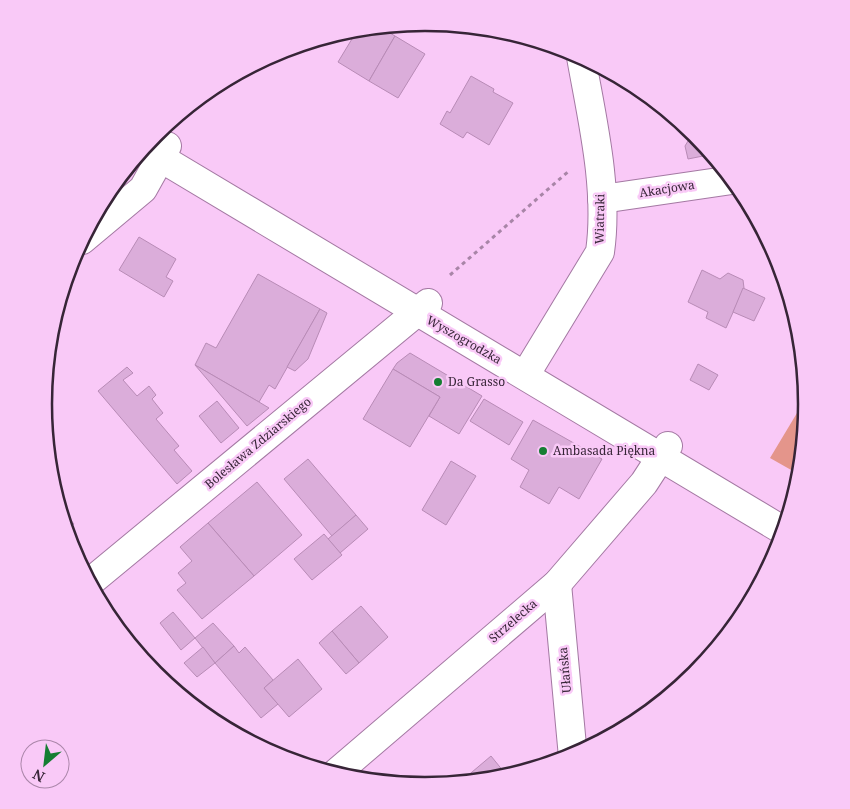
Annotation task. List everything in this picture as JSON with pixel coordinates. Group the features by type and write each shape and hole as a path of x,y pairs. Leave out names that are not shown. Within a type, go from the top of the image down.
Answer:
{"street":[{"name":"Wiatraki","path":"532,364 600,252 602,199 598,161 583,67"},
{"path":"96,228 143,189 157,151"},
{"name":"Wyszogrodzka","path":"157,151 664,452 777,526"},
{"name":"Akacjowa","path":"602,199 724,181"},
{"name":"Bolesława Zdziarskiego","path":"95,578 422,308"},
{"name":"Strzelecka","path":"342,768 557,584 644,483 664,452"},
{"name":"Ułańska","path":"557,584 572,747"}],"path":[{"path":"450,275 577,164 598,161"}],"shaded area":[{"path":"798,412 792,471 770,458"}],"building":[{"path":"390,33 395,36 369,81 338,62 353,38"},
{"path":"395,36 425,54 398,98 369,81"},
{"path":"471,76 494,89 493,92 513,103 489,145 467,132 463,138 440,124 447,111 450,113"},
{"path":"688,141 704,156 688,159 685,146"},
{"path":"139,237 176,259 166,277 173,281 164,297 119,270"},
{"path":"702,270 720,279 728,273 743,280 744,288 726,328 706,318 708,312 688,302"},
{"path":"258,274 320,309 275,389 269,385 259,402 195,365 206,343 216,348"},
{"path":"743,288 765,298 754,321 733,312"},
{"path":"320,309 327,313 308,359 295,371 287,367"},
{"name":"Da Grasso","path":"410,353 482,396 459,434 429,416 440,397 393,369 397,363"},
{"path":"698,364 718,375 709,390 690,380"},
{"path":"195,365 259,402 269,408 247,426"},
{"path":"127,367 133,373 123,380 137,396 149,386 156,395 152,399 163,413 156,419 179,446 174,450 192,471 177,484 98,391"},
{"path":"393,369 440,397 410,447 363,419"},
{"path":"484,399 523,422 509,445 470,421"},
{"path":"217,401 239,428 221,443 199,416"},
{"path":"533,420 602,459 579,499 559,487 549,504 520,487 529,470 511,459"},
{"path":"308,459 356,515 332,536 284,479"},
{"path":"451,461 476,476 446,525 422,510"},
{"path":"257,482 302,535 254,576 208,523"},
{"path":"356,515 368,529 340,553 328,539"},
{"path":"208,523 254,576 202,619 177,590 186,583 178,573 192,561 180,547"},
{"path":"324,534 342,555 312,580 294,559"},
{"path":"361,606 388,637 359,663 332,631"},
{"path":"173,612 195,638 181,650 160,623"},
{"path":"213,623 234,646 215,663 195,638"},
{"path":"332,631 359,663 346,674 319,643"},
{"path":"234,646 239,653 245,647 273,680 264,688 278,704 261,718 215,663"},
{"path":"203,647 215,663 197,677 184,663"},
{"path":"298,659 322,689 289,717 264,688"},
{"path":"491,756 502,770 474,775 468,775"}],"place":[{"name":"Da Grasso","path":"438,382"},
{"name":"Ambasada Piękna","path":"543,451"}]}
